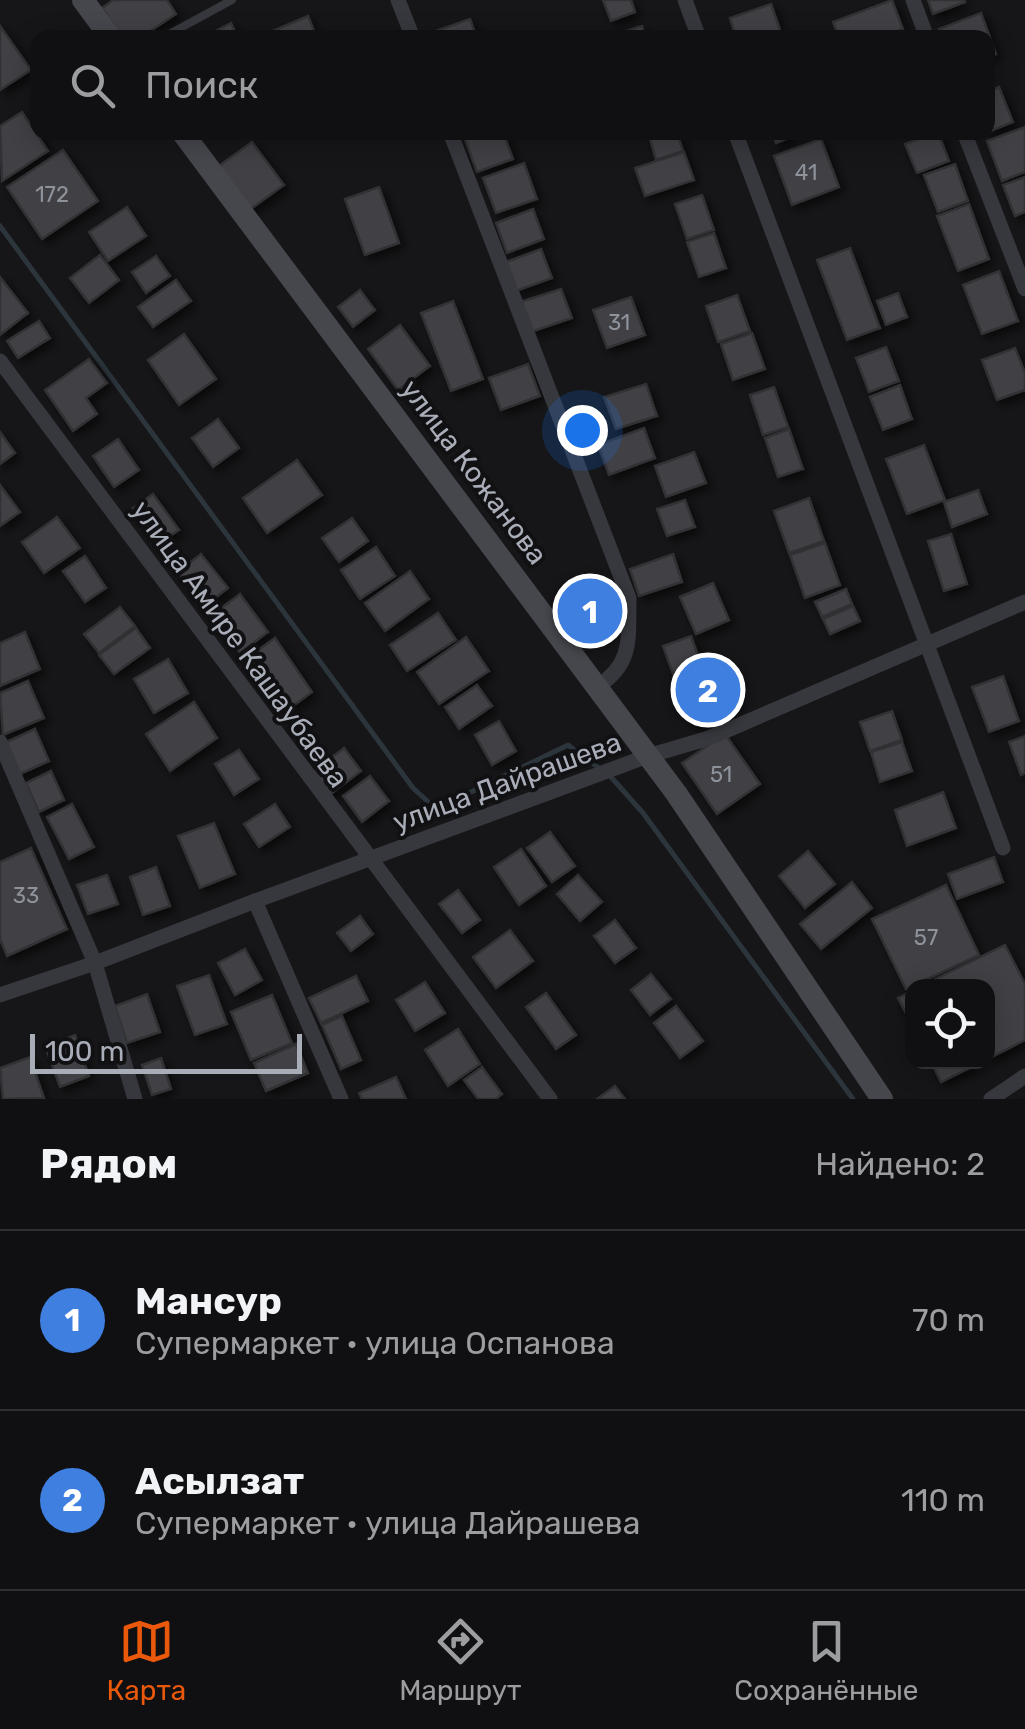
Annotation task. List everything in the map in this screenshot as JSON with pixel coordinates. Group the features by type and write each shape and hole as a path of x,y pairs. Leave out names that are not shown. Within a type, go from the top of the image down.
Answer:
{"main road":[{"path":"83,0 105,30"},
{"name":"улица Кожанова","path":"188,140 648,756 882,1099"}],"street":[{"path":"398,0 410,30"},
{"path":"685,0 696,30"},
{"path":"913,0 925,30"},
{"path":"453,140 628,598 628,645 620,670 597,687"},
{"path":"738,140 1002,848"},
{"path":"967,140 1025,288"},
{"name":"улица Амире Кашаубаева","path":"0,361 550,1099"},
{"name":"улица Дайрашева","path":"0,996 648,756 708,738 1025,602"},
{"path":"0,742 96,963 135,1099"},
{"path":"255,900 341,1099"},
{"path":"991,1099 1025,1076"}],"lane":[{"path":"177,30 232,0"}],"building":[{"path":"113,0 167,0 176,14 152,30 117,30 102,8"},
{"path":"603,0 631,0 635,12 611,21"},
{"path":"892,0 903,29 836,30 833,22"},
{"path":"928,0 964,0 965,2 933,14"},
{"path":"771,4 780,30 734,30 730,18"},
{"path":"981,13 987,30 939,30"},
{"path":"308,16 314,30 275,30"},
{"path":"470,19 474,30 438,30"},
{"path":"0,26 30,71 0,90"},
{"path":"999,87 1013,122 995,129 995,89"},
{"path":"22,112 30,124 30,140 41,140 48,151 2,181 0,126"},
{"path":"1025,127 1025,172 1002,181 987,141"},
{"path":"465,140 506,140 513,159 477,172"},
{"path":"650,140 680,140 683,151 656,160"},
{"path":"821,140 839,187 792,205 774,156"},
{"path":"941,140 949,161 917,173 905,144"},
{"path":"252,142 284,185 245,213 213,170"},
{"path":"63,150 98,201 42,239 7,187"},
{"path":"684,152 694,180 645,196 635,168"},
{"path":"524,163 537,199 496,213 483,178"},
{"path":"955,164 968,201 938,212 924,175"},
{"path":"1025,177 1025,212 1015,216 1003,185"},
{"path":"379,187 399,243 365,255 345,199"},
{"path":"702,195 714,230 687,239 675,204"},
{"path":"969,204 989,259 958,271 937,216"},
{"path":"127,207 146,236 108,261 89,232"},
{"path":"533,209 544,239 507,253 496,223"},
{"path":"714,233 726,268 699,277 687,242"},
{"path":"850,248 880,328 847,340 817,260"},
{"path":"541,249 552,278 516,291 506,262"},
{"path":"100,255 119,280 89,303 70,278"},
{"path":"156,256 170,276 146,293 132,272"},
{"path":"999,271 1018,321 982,334 963,285"},
{"path":"0,277 28,313 0,335"},
{"path":"176,280 191,301 153,327 138,307"},
{"path":"561,289 572,318 531,332 520,302"},
{"path":"360,290 375,310 353,327 338,307"},
{"path":"898,293 907,317 886,325 877,301"},
{"path":"737,295 750,331 718,342 706,306"},
{"path":"631,297 645,335 607,348 593,310"},
{"path":"453,301 483,379 451,391 421,313"},
{"path":"39,321 50,338 18,358 7,341"},
{"path":"400,325 430,366 398,390 368,349"},
{"path":"752,333 765,369 733,380 721,344"},
{"path":"184,334 216,379 179,405 148,360"},
{"path":"886,347 899,381 869,392 856,358"},
{"path":"1015,348 1025,373 1025,390 997,400 982,360"},
{"path":"89,359 107,383 86,398 97,414 73,431 45,390"},
{"path":"528,364 540,396 501,410 489,378"},
{"path":"646,384 657,416 616,429 604,397"},
{"path":"900,385 912,419 883,430 870,397"},
{"path":"774,387 788,427 763,435 750,395"},
{"path":"218,419 239,448 213,467 192,438"},
{"path":"644,428 655,458 609,475 598,445"},
{"path":"789,429 803,469 778,477 765,438"},
{"path":"0,432 15,453 0,464"},
{"path":"118,439 139,470 114,487 93,456"},
{"path":"924,445 945,500 907,514 886,459"},
{"path":"694,452 706,483 666,497 655,466"},
{"path":"297,460 322,495 267,533 243,498"},
{"path":"0,485 20,512 0,526"},
{"path":"978,490 987,514 952,527 944,502"},
{"path":"153,494 179,530 158,544 133,508"},
{"path":"809,498 824,541 789,553 774,511"},
{"path":"685,500 695,527 667,536 657,509"},
{"path":"57,517 80,548 44,573 22,542"},
{"path":"352,518 368,541 339,562 322,538"},
{"path":"951,534 967,584 944,591 928,541"},
{"path":"825,543 840,585 805,598 790,555"},
{"path":"376,547 395,576 360,599 341,570"},
{"path":"201,554 228,588 205,606 178,572"},
{"path":"673,554 682,582 639,596 630,569"},
{"path":"85,556 106,588 85,602 63,571"},
{"path":"410,571 429,599 385,631 365,603"},
{"path":"713,583 729,620 696,634 680,597"},
{"path":"846,589 852,604 822,617 815,602"},
{"path":"240,594 268,632 240,653 212,615"},
{"path":"853,606 860,621 830,634 823,619"},
{"path":"120,607 135,626 99,653 84,634"},
{"path":"438,613 456,640 407,671 390,645"},
{"path":"136,628 150,648 114,674 99,655"},
{"path":"25,632 40,669 0,686 0,643"},
{"path":"691,636 701,664 673,674 663,646"},
{"path":"466,637 489,671 439,704 417,672"},
{"path":"275,638 312,692 289,709 250,656"},
{"path":"168,659 188,693 154,713 134,679"},
{"path":"712,659 735,706 696,725 673,678"},
{"path":"1003,676 1019,721 989,732 972,687"},
{"path":"28,681 44,718 3,735 0,693"},
{"path":"477,685 492,706 459,729 445,707"},
{"path":"194,702 217,738 170,771 146,734"},
{"path":"892,711 902,740 870,751 860,722"},
{"path":"499,721 516,751 492,765 475,735"},
{"path":"35,729 49,761 13,777 0,745"},
{"path":"725,734 760,784 717,814 682,763"},
{"path":"1025,736 1025,773 1021,775 1009,742"},
{"path":"902,742 912,771 880,782 871,752"},
{"path":"344,748 361,771 328,796 311,773"},
{"path":"239,750 259,779 234,795 215,764"},
{"path":"51,771 64,800 39,812 26,783"},
{"path":"370,776 389,801 362,822 343,796"},
{"path":"943,792 956,828 907,846 895,810"},
{"path":"72,804 94,847 69,859 47,817"},
{"path":"275,804 290,827 259,847 244,824"},
{"path":"214,823 235,874 200,888 178,836"},
{"path":"550,832 575,866 552,882 527,848"},
{"path":"31,848 67,929 7,956 0,939 0,862"},
{"path":"521,849 546,886 519,905 494,867"},
{"path":"808,851 835,884 805,908 779,876"},
{"path":"994,857 1003,882 957,899 948,874"},
{"path":"156,867 170,906 143,915 130,877"},
{"path":"107,875 118,904 88,914 77,885"},
{"path":"578,875 602,902 580,921 557,894"},
{"path":"852,882 872,908 821,949 800,924"},
{"path":"946,885 979,955 927,979 905,979 905,987 872,919"},
{"path":"458,890 480,920 462,933 439,904"},
{"path":"360,916 373,934 351,951 337,933"},
{"path":"615,920 636,948 615,963 594,936"},
{"path":"510,930 533,961 496,988 473,957"},
{"path":"1005,945 1025,984 1025,1040 995,1055 995,979 935,979"},
{"path":"245,949 262,980 235,995 218,963"},
{"path":"651,974 671,999 650,1015 631,990"},
{"path":"209,975 227,1024 195,1035 177,986"},
{"path":"356,976 368,1001 321,1023 309,998"},
{"path":"425,982 445,1013 415,1031 396,1000"},
{"path":"546,993 576,1035 556,1049 526,1007"},
{"path":"147,994 160,1032 127,1043 115,1006"},
{"path":"272,995 292,1043 251,1060 231,1012"},
{"path":"676,1006 703,1041 680,1058 654,1023"},
{"path":"342,1016 361,1060 341,1069 322,1025"},
{"path":"458,1029 480,1064 448,1086 425,1050"},
{"path":"75,1035 89,1076 60,1087 45,1046"},
{"path":"296,1044 308,1073 266,1091 254,1063"},
{"path":"30,1057 44,1098 3,1099 0,1068"},
{"path":"161,1058 171,1089 152,1095 142,1065"},
{"path":"482,1067 502,1094 496,1099 478,1099 464,1080"},
{"path":"934,1069 968,1069 941,1082"},
{"path":"396,1077 406,1099 362,1099 359,1093"},
{"path":"615,1086 625,1099 597,1099"}],"waterway":[{"path":"0,226 413,788 436,809 568,745 611,777 643,813 853,1099"}],"place":[{"name":"Мансур","path":"590,611"},
{"name":"Асылзат","path":"708,690"}]}
